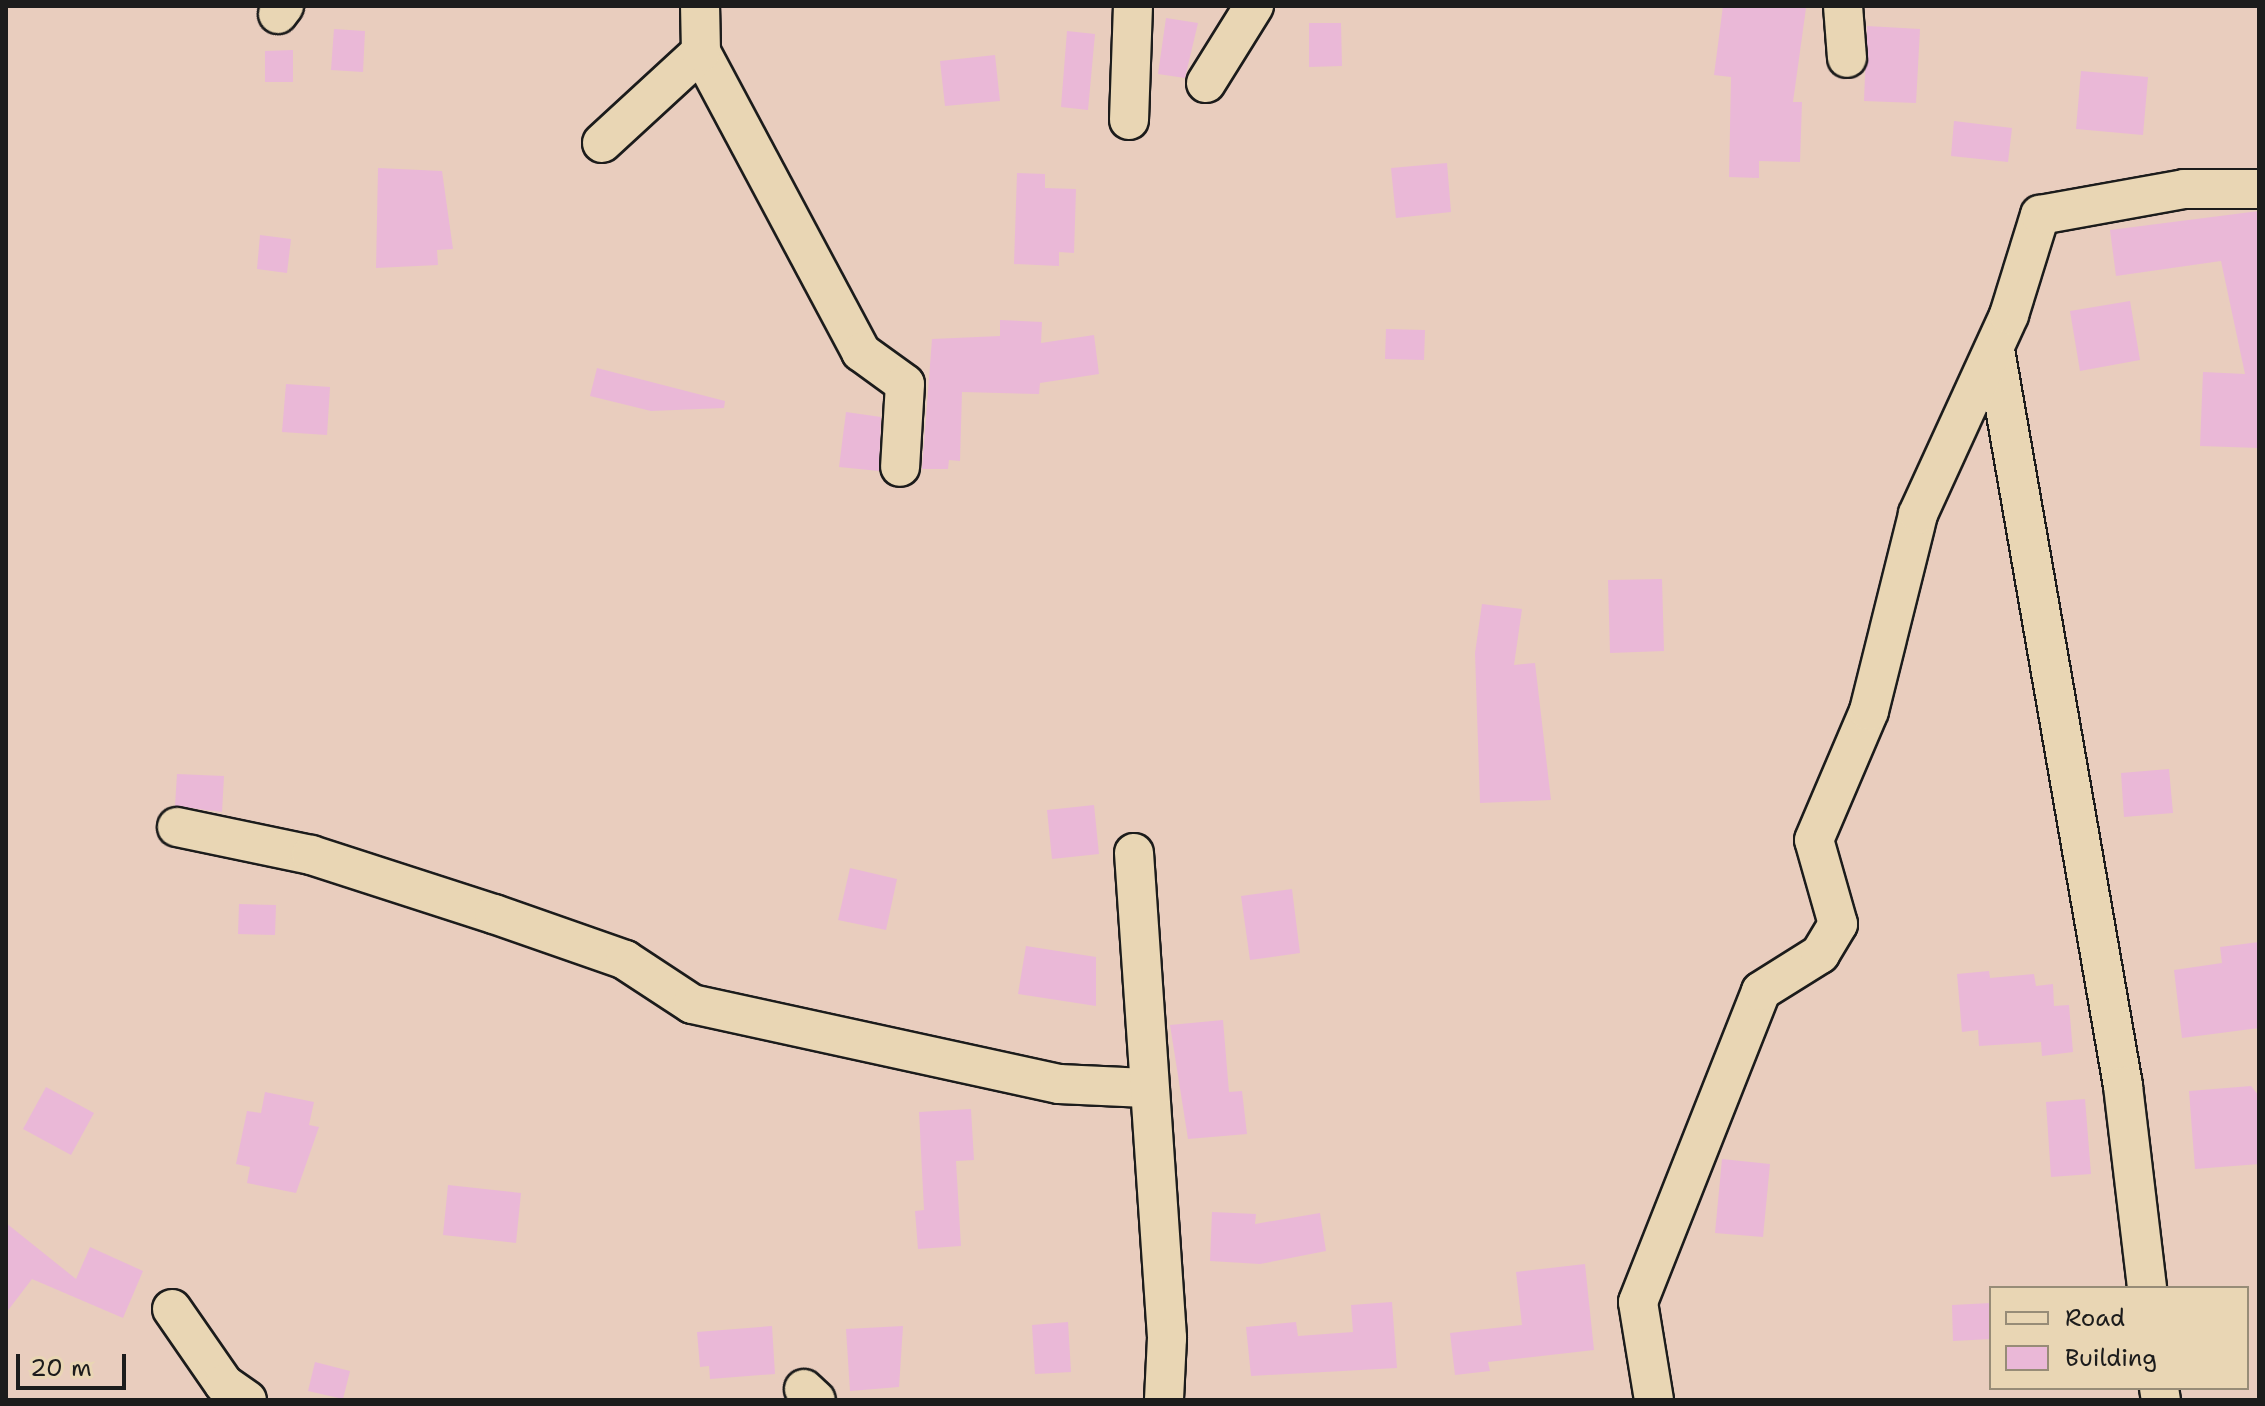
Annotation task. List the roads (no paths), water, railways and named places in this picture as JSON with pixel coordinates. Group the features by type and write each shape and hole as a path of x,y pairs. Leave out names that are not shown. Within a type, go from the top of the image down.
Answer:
{"street":[{"path":"700,6 701,52 861,352 905,384 900,467"},
{"path":"1129,120 1133,6"},
{"path":"1206,83 1254,6"},
{"path":"1843,6 1847,58"},
{"path":"602,143 701,52"},
{"path":"1654,1400 1638,1302 1761,991 1820,954 1838,924 1814,840 1869,711 1918,514 1995,350 2040,215 2184,189 2259,189"},
{"path":"1995,350 2123,1086 2147,1286"},
{"path":"177,827 311,855 494,914 625,960 692,1004 1059,1084 1146,1088"},
{"path":"1134,853 1146,1088 1167,1338 1164,1400"},
{"path":"172,1309 224,1384 247,1400"}]}
